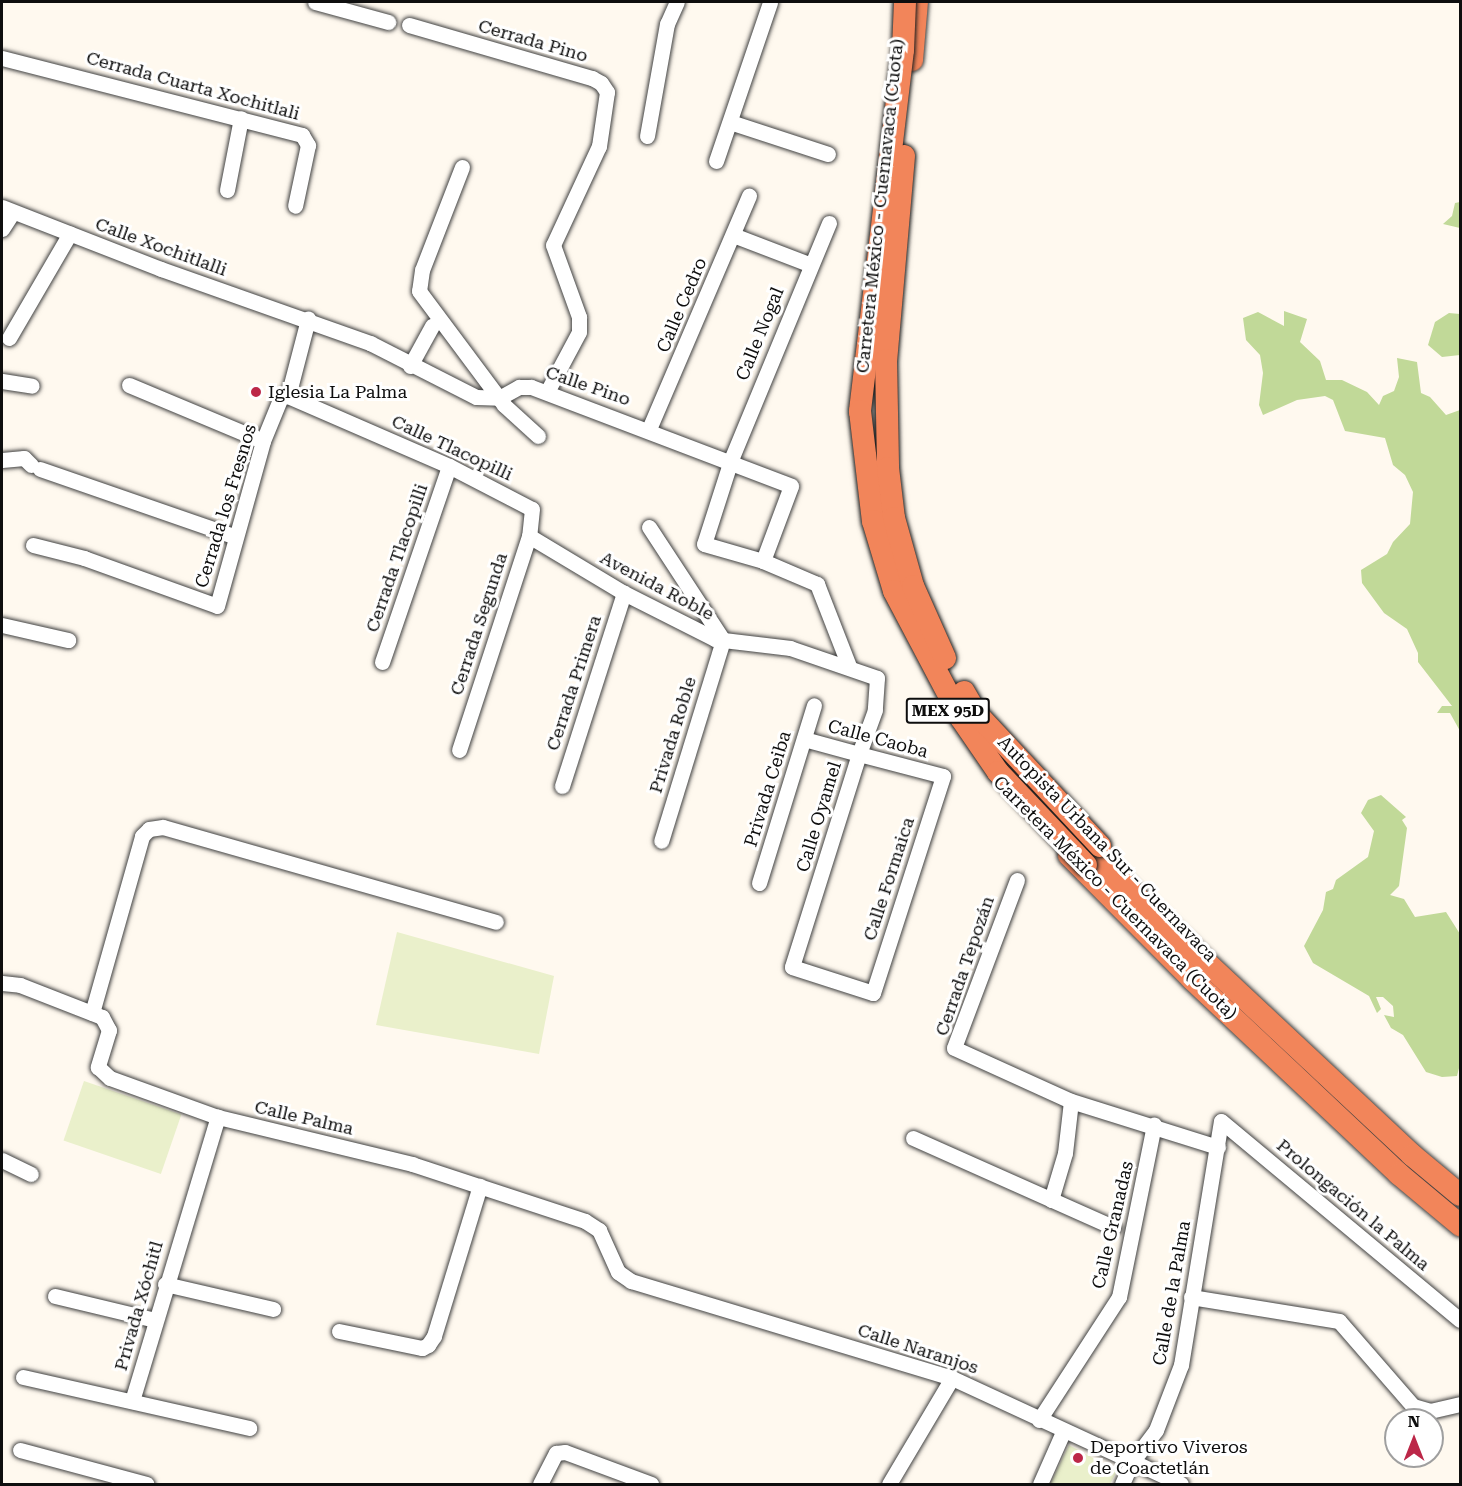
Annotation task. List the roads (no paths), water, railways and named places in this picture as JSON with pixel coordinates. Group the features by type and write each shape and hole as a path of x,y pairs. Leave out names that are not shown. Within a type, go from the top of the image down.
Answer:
{"highway":[{"name":"Carretera México - Cuernavaca (Cuota)","path":"899,2 898,44 865,313 861,423 863,460 880,551 899,611 924,668 958,730 1000,784 1192,979 1399,1174 1461,1223"},
{"name":"Autopista Urbana Sur - Cuernavaca","path":"905,2 903,50 860,411 873,521 894,591 961,718 998,772 1045,825 1387,1159 1461,1223"},
{"name":"Carretera México - Cuernavaca (Cuota)","path":"918,2 878,385 880,431 892,513 937,648 967,709 1024,785 1274,1028 1461,1195"},
{"name":"Autopista Urbana Sur - Cuernavaca","path":"918,2 884,412 894,518 913,586 940,648 976,713 1047,794 1282,1025 1461,1186"}],"street":[{"path":"315,2 339,5 388,22"},
{"path":"647,136 668,24 677,2"},
{"path":"716,161 770,2"},
{"name":"Cerrada Pino","path":"408,25 592,78 601,83 607,92 599,146 553,245 579,317 579,332 547,392"},
{"name":"Cerrada Cuarta Xochitlali","path":"2,58 296,132 306,139 308,145 295,206"},
{"path":"227,190 241,118"},
{"path":"730,122 828,154"},
{"path":"462,167 422,270 419,291 499,398 538,436"},
{"name":"Calle Cedro","path":"649,429 749,196"},
{"path":"2,229 7,209"},
{"name":"Calle Xochitlalli","path":"7,209 308,319"},
{"name":"Calle Nogal","path":"763,561 704,544 731,460 809,264 829,223"},
{"path":"9,338 70,233"},
{"path":"733,235 809,264"},
{"name":"Calle Pino","path":"308,319 370,343 410,366 476,397 499,398 519,387 547,392 731,460 791,486 763,561"},
{"name":"Cerrada los Fresnos","path":"33,545 84,558 217,606 234,536 263,441 281,397 288,396 308,319"},
{"path":"410,366 432,326"},
{"path":"2,381 32,386"},
{"path":"129,386 263,441"},
{"name":"Calle Tlacopilli","path":"288,396 449,466 532,509"},
{"path":"2,460 24,459 36,467 234,536"},
{"name":"Cerrada Tlacopilli","path":"382,662 449,466"},
{"name":"Cerrada Segunda","path":"459,750 529,536 532,509"},
{"path":"649,527 723,640"},
{"name":"Avenida Roble","path":"529,536 624,593 715,639 765,643 849,666 877,678"},
{"path":"763,561 817,584 849,666"},
{"name":"Cerrada Primera","path":"562,786 624,593"},
{"path":"2,625 68,640"},
{"name":"Privada Roble","path":"661,841 723,640"},
{"name":"Calle Oyamel","path":"873,993 792,967 874,710 877,678"},
{"name":"Privada Ceiba","path":"759,883 814,705"},
{"name":"Calle Caoba","path":"804,739 942,776"},
{"name":"Calle Formaica","path":"873,993 942,776"},
{"path":"2,982 20,985 92,1014 142,836 149,829 163,827 496,922"},
{"name":"Cerrada Tepozán","path":"1017,880 954,1048 1071,1101 1154,1125 1218,1147"},
{"name":"Calle Palma","path":"92,1014 108,1023 98,1067 103,1074 218,1118 412,1164 585,1221 598,1230 618,1272 631,1281"},
{"path":"1051,1200 1065,1153 1071,1101"},
{"name":"Privada Xóchitl","path":"23,1377 132,1401 165,1284 218,1118"},
{"name":"Calle de la Palma","path":"1132,1462 1156,1430 1173,1394 1186,1341 1191,1297 1221,1120"},
{"name":"Prolongación la Palma","path":"1221,1120 1461,1320"},
{"name":"Calle Granadas","path":"1039,1420 1119,1297 1154,1125"},
{"path":"913,1138 1113,1227"},
{"path":"2,1161 31,1174"},
{"path":"339,1331 422,1348 428,1345 434,1336 480,1186"},
{"name":"Calle Naranjos","path":"631,1281 952,1378 1063,1432 1181,1485"},
{"path":"165,1284 273,1309"},
{"path":"55,1296 155,1320"},
{"path":"1191,1297 1339,1321 1413,1406 1430,1411 1461,1404"},
{"path":"889,1485 952,1378"},
{"path":"132,1401 249,1428"},
{"path":"1040,1485 1063,1432"},
{"path":"20,1450 147,1485"},
{"path":"540,1485 556,1453 565,1452 651,1485"},
{"path":"1122,1485 1132,1462"}],"place":[{"name":"Iglesia La Palma","path":"256,392"},
{"name":"Deportivo Viveros de Coactetlán","path":"1078,1458"}]}
